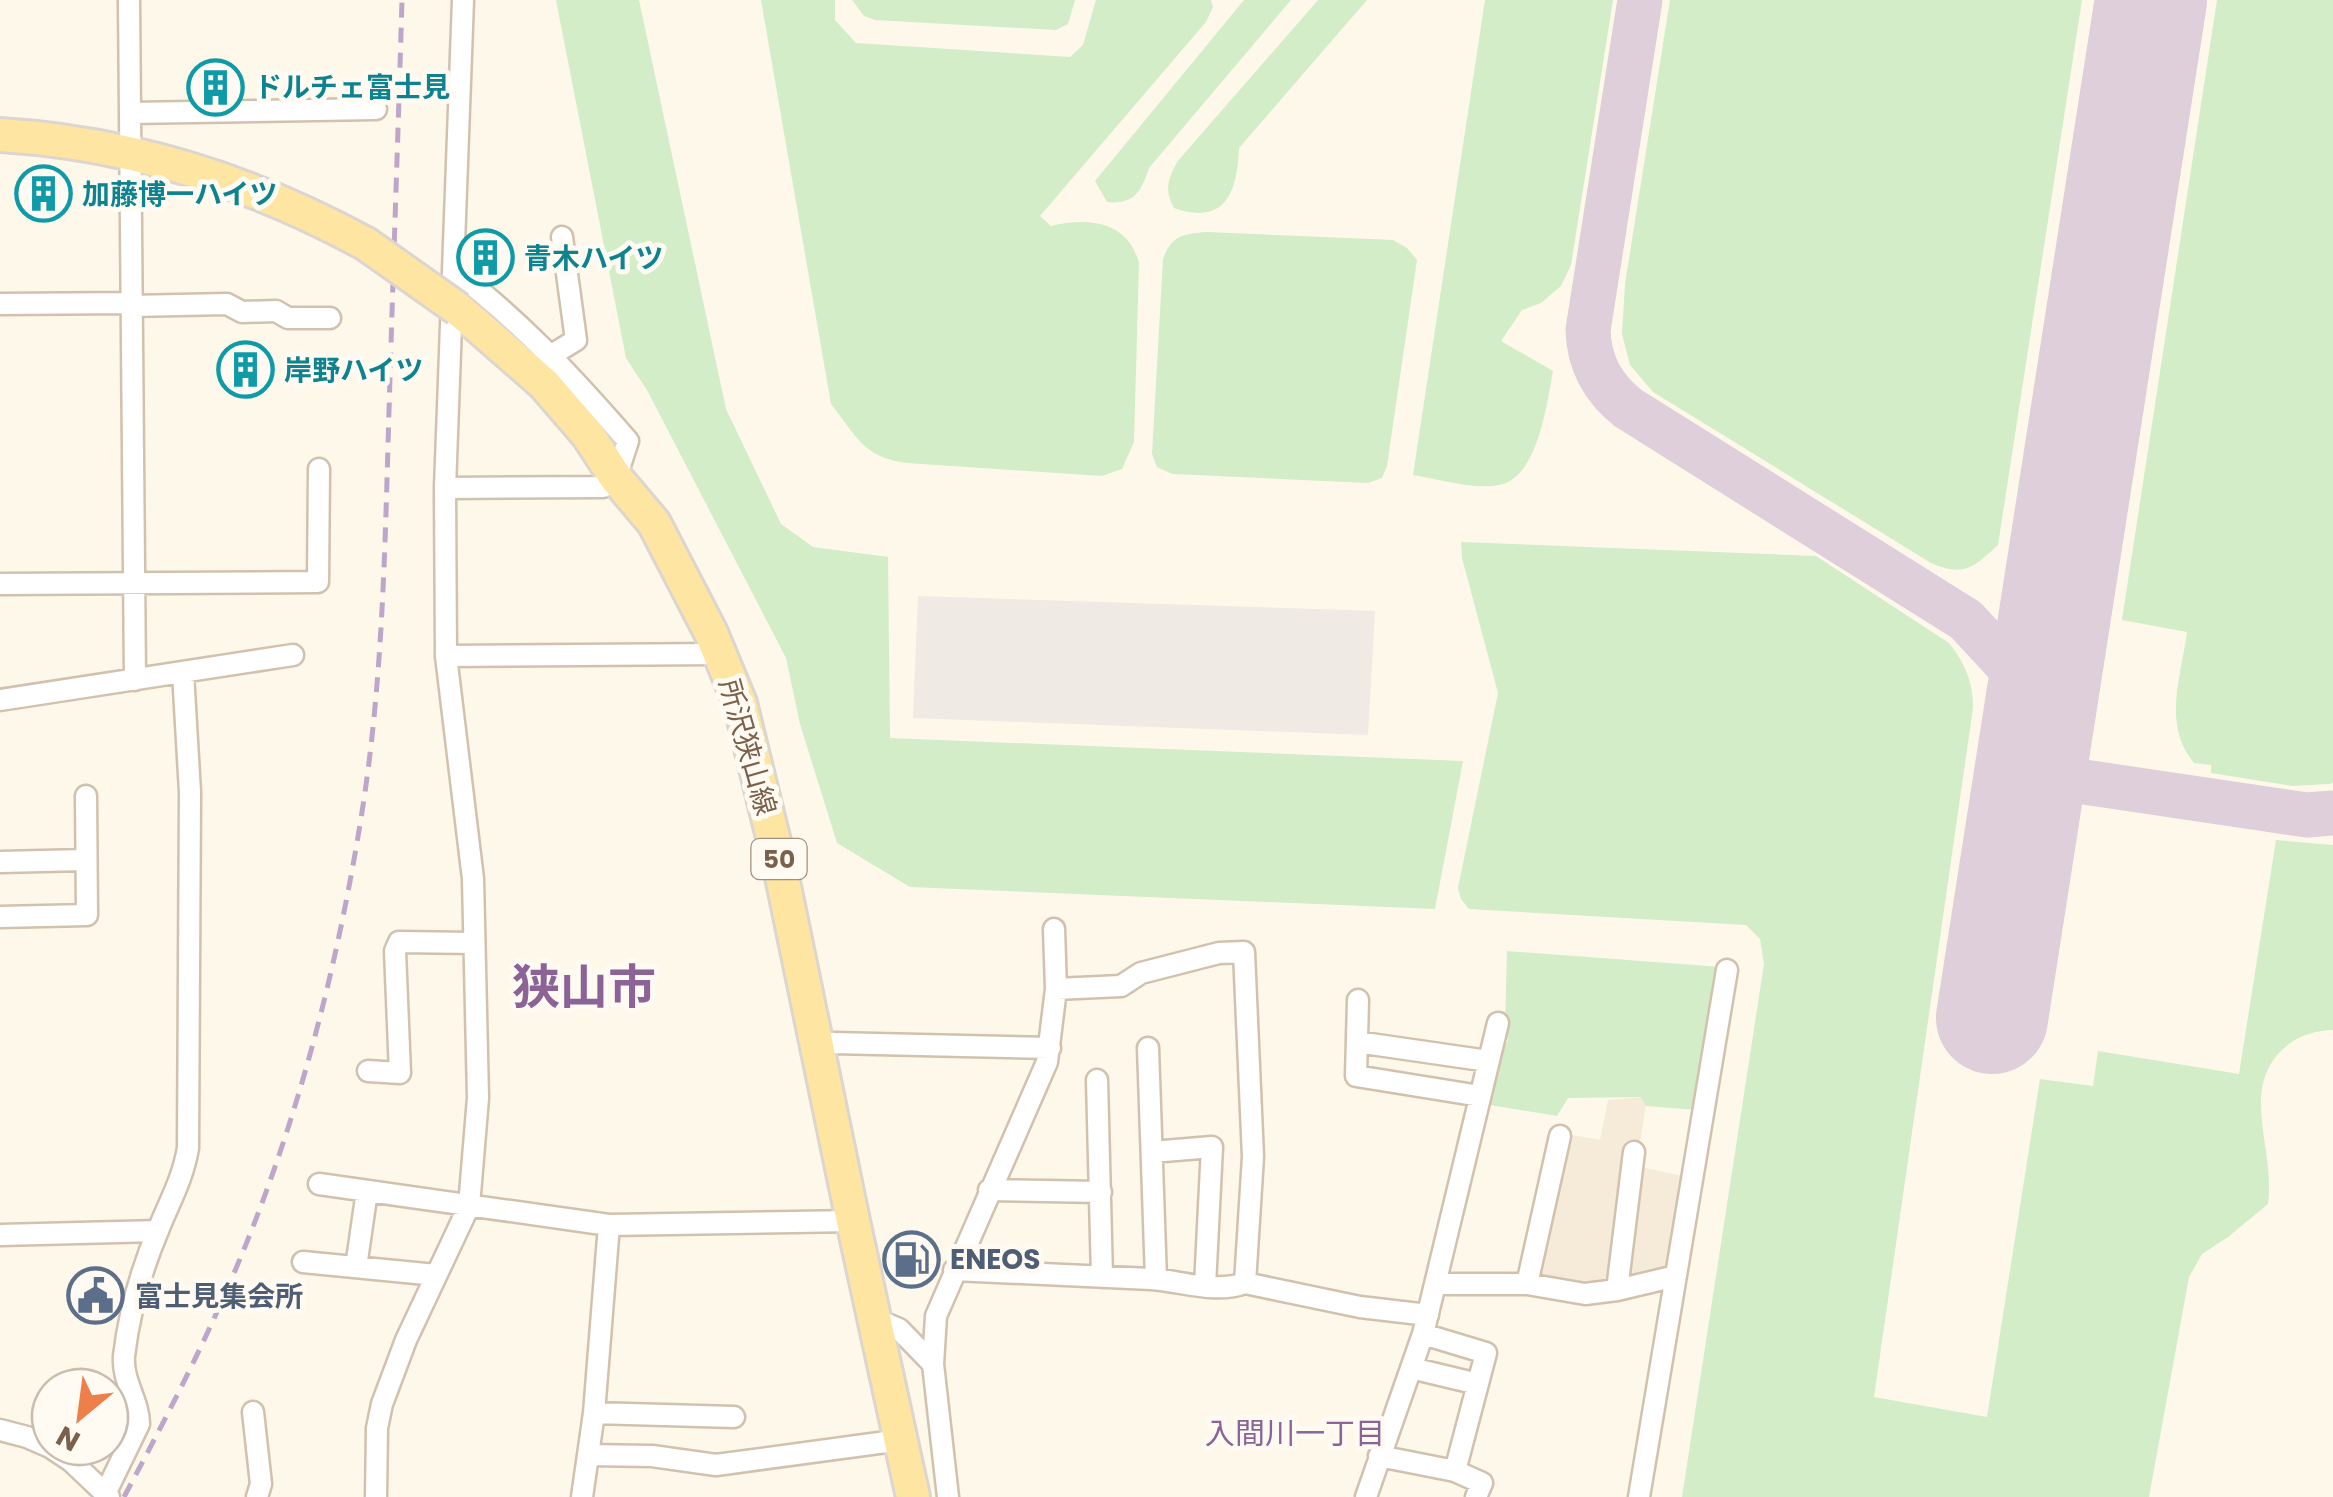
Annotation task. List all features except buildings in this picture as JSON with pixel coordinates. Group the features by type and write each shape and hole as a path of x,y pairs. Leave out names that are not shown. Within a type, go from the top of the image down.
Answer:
{"main road":[{"name":"50","path":"0,134 130,152"},
{"name":"所沢狭山線","path":"130,152 240,184 366,244 458,309 544,384 654,522 740,703 768,810 852,1221 914,1497"}],"street":[{"path":"129,0 135,680"},
{"path":"376,1497 377,1428 382,1404 406,1340 469,1206 478,1098 473,879 446,656 445,488 463,0"},
{"path":"130,113 376,109"},
{"path":"550,356 576,340 562,237"},
{"path":"445,488 604,487 616,478 628,441 550,356 453,270"},
{"path":"0,304 227,304 242,312 330,318"},
{"path":"0,584 318,582 319,469"},
{"path":"446,656 719,654"},
{"path":"0,700 293,655"},
{"path":"77,1467 107,1495 139,1424 124,1362 130,1318 158,1231 184,1173 188,1148 190,792 183,673"},
{"path":"0,917 87,915 86,796"},
{"path":"0,862 86,860"},
{"path":"948,1497 934,1364 936,1316 1047,1062 1056,988 1054,929"},
{"path":"368,1071 400,1073 396,951 400,942 474,944"},
{"path":"1056,988 1121,986 1142,973 1219,954 1244,952 1254,1157 1245,1283"},
{"path":"1638,1497 1727,970"},
{"path":"1358,1000 1356,1076 1480,1096"},
{"path":"1366,1497 1425,1324 1498,1023"},
{"path":"1357,1042 1488,1061"},
{"path":"818,1046 834,1043 1050,1048"},
{"path":"1148,1048 1156,1279"},
{"path":"1097,1080 1102,1277"},
{"path":"1527,1284 1560,1136"},
{"path":"1152,1152 1212,1147 1204,1286"},
{"path":"1616,1290 1634,1152"},
{"path":"320,1184 609,1225 852,1221"},
{"path":"988,1190 1101,1192"},
{"path":"356,1267 367,1191"},
{"path":"582,1497 594,1414 609,1225"},
{"path":"0,1235 158,1231"},
{"path":"302,1262 436,1275"},
{"path":"954,1270 1156,1279 1204,1286 1234,1287 1245,1283 1425,1324 1486,1353 1455,1472"},
{"path":"1436,1284 1527,1284 1584,1294 1676,1276"},
{"path":"875,1319 898,1330 934,1364"},
{"path":"1411,1368 1478,1384"},
{"path":"254,1412 261,1484 257,1497"},
{"path":"594,1414 734,1418"},
{"path":"0,1430 30,1437"},
{"path":"589,1455 652,1456 716,1465 901,1440"},
{"path":"1379,1456 1455,1472 1482,1484 1476,1497"}],"shaded area":[{"path":"918,596 1375,611 1368,735 913,718"},
{"path":"1642,1097 1646,1106 1636,1166 1688,1177 1672,1272 1593,1289 1536,1281 1566,1134 1600,1140 1608,1100"}],"green space":[{"path":"556,0 639,0 726,409 781,524 813,547 888,557 890,738 1463,761 1435,909 910,887 837,843 800,724 786,658 647,390 626,358"},
{"path":"761,0 835,0 835,20 856,43 1070,57 1083,45 1096,0 1211,0 1213,7 1206,22 1040,216 1051,226 1079,222 1116,230 1134,249 1139,263 1134,442 1122,469 1102,476 907,463 880,456 854,435 831,404"},
{"path":"852,0 1075,0 1068,24 1056,30 875,20 864,16"},
{"path":"1244,0 1291,0 1149,168 1135,195 1124,201 1107,202 1095,181"},
{"path":"1318,0 1367,0 1239,148 1235,178 1225,201 1206,212 1174,208 1168,185 1177,162"},
{"path":"1485,0 1613,0 1571,265 1561,286 1541,303 1522,310 1501,341 1553,371 1544,419 1523,469 1512,479 1489,486 1413,475"},
{"path":"1670,0 2082,0 1998,545 1968,568 1952,569 1931,563 1653,392 1630,365 1622,334 1625,284"},
{"path":"2217,0 2333,0 2333,783 2328,784 2292,786 2211,773 2211,765 2194,763 2184,748 2176,717 2187,632 2122,620"},
{"path":"1207,232 1393,240 1417,260 1387,466 1382,478 1368,483 1172,474 1157,467 1152,454 1163,259 1179,237"},
{"path":"1461,542 1816,556 1949,643 1964,666 1973,708 1874,1397 1987,1417 2040,1079 2093,1086 2098,1051 2239,1074 2276,840 2333,845 2333,1030 2293,1041 2273,1060 2264,1078 2261,1097 2268,1204 2202,1254 2189,1277 2149,1497 1682,1497 1764,964 1760,939 1746,925 1469,909 1461,899 1458,888 1498,693"},
{"path":"1507,951 1721,967 1697,1110 1646,1106 1641,1097 1568,1098 1557,1116 1484,1104 1498,1054 1508,1041"}],"taxiway":[{"path":"1640,0 1588,330 1599,374 1628,408 1966,620 2016,674 2038,721"},
{"path":"2030,774 2307,815 2333,813"}],"runway":[{"path":"1992,1018 2151,0"}],"railway":[{"path":"124,1497 213,1322 271,1179 309,1059 351,874 375,712 382,612 402,0"}],"place":[{"name":"ドルチェ富士見","path":"215,87"},
{"name":"加藤博一ハイツ","path":"43,194"},
{"name":"青木ハイツ","path":"485,258"},
{"name":"岸野ハイツ","path":"245,370"},
{"name":"ENEOS","path":"911,1259"},
{"name":"富士見集会所","path":"96,1296"}],"district":[{"name":"狭山市","path":"584,987"},
{"name":"入間川一丁目","path":"1295,1434"}]}
